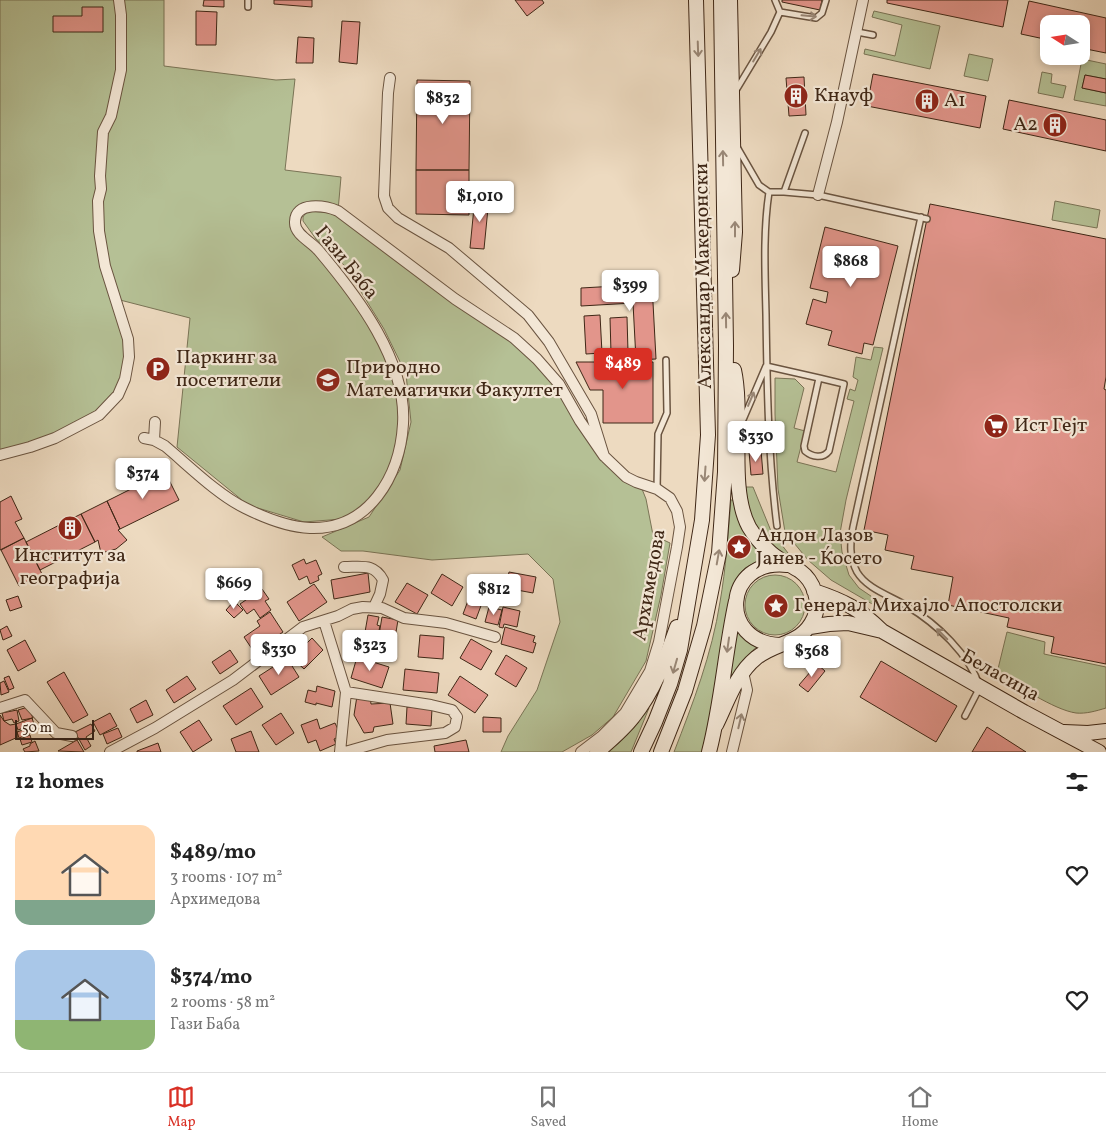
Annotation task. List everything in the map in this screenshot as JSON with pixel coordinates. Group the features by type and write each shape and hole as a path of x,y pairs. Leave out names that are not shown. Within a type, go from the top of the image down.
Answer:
{"street":[{"path":"0,455 56,438 99,415 118,395 125,379 129,357 128,338 104,266 99,231 98,201 102,189 100,176 103,132 111,116 121,70 121,15 119,0"},
{"name":"Александар Македонски","path":"641,752 670,684 680,650 702,520 708,435 696,0"},
{"name":"Александар Македонски","path":"661,752 685,691 701,635 719,553 726,472 726,294 721,0"},
{"path":"726,294 730,279 735,232 730,0"},
{"path":"818,195 863,0"},
{"name":"Архимедова","path":"390,78 384,196 388,208 398,218 448,248 528,315 549,342 591,414 604,456 626,477 657,488 670,498 677,511 680,527 659,642 650,671 625,713 602,736 581,752"},
{"name":"Гази Баба","path":"155,422 149,439 231,500 262,516 301,527 328,526 355,516 367,508 384,489 396,459 402,435 403,411 400,390 391,359 370,321 332,266 316,246 296,228 296,216 302,209 309,206 320,206 338,211 458,301 514,338 537,359 559,384 580,421 604,456"},
{"path":"716,725 743,672 756,658 802,636 810,627 815,616 817,603 814,591 808,580 799,571 771,553 757,539 743,514 739,479 735,373 726,346"},
{"path":"709,752 716,725 730,626 740,587 748,575 760,567 774,564 788,565"},
{"path":"344,567 371,567 378,571 383,580 374,607"},
{"name":"Беласица","path":"814,591 837,599 866,615 882,631 1099,752"},
{"path":"597,752 633,716 658,677 687,600"},
{"path":"736,601 739,621 752,636 760,642 780,645"},
{"path":"110,752 155,728 233,680 303,627 324,621 352,609 363,607 382,608 404,618 446,623 495,637"},
{"path":"324,621 346,692 340,752"},
{"name":"Беласица","path":"810,627 848,623 882,631"},
{"path":"732,752 747,690 743,672"},
{"path":"345,752 387,740 445,732 455,727 457,717 452,710 432,705 346,692"},
{"path":"0,708 25,700 56,734 72,736"},
{"path":"1064,734 1106,731"},
{"path":"1064,734 1077,752"}],"lane":[{"path":"248,0 248,7"},
{"path":"733,97 772,32 780,12 775,0"},
{"path":"780,12 816,18 822,13 826,0"},
{"path":"857,32 873,35"},
{"path":"784,192 805,133"},
{"path":"733,138 746,165 759,185 769,192 818,195 927,219"},
{"path":"769,192 765,231 766,366 771,475 777,526"},
{"path":"921,217 850,546 853,561 863,580 926,618 972,667 980,687 965,716"},
{"path":"657,488 658,434 667,413 666,360"},
{"path":"766,366 819,378 844,384 829,451 826,456 822,457 810,455 805,451 804,446 819,378"},
{"path":"738,431 766,366"}],"green space":[{"path":"0,0 164,0 164,66 276,80 295,79 285,170 341,177 338,211 309,206 295,222 316,246 391,359 402,417 388,479 367,507 342,519 304,522 248,505 177,447 190,318 120,300 125,326 125,379 99,415 0,455"},
{"path":"874,11 940,26 930,69 864,54 865,49 895,56 902,25 872,17"},
{"path":"969,54 993,59 988,81 964,76"},
{"path":"1090,61 1106,64 1106,79 1085,75 1082,88 1106,93 1106,106 1074,100 1081,65 1090,65"},
{"path":"1042,72 1052,74 1051,83 1066,86 1063,98 1038,93"},
{"path":"1055,201 1100,210 1097,228 1052,220"},
{"path":"307,211 334,213 519,348 544,372 563,396 582,427 642,489 646,499 653,535 670,543 661,595 646,661 613,717 592,735 562,752 501,752 508,736 537,690 560,622 553,579 528,554 432,560 363,551 341,551 322,537 369,517 400,470 411,422 406,374 384,329 345,266 316,239 303,221"},
{"path":"874,347 883,348 846,500 840,533 842,552 849,575 859,588 887,607 886,612 831,580 808,560 785,532 778,489 775,378 795,379 804,388 794,428 805,431 797,462 836,472 854,401 847,399 850,389 855,391 858,380 853,377 856,357 871,360"},
{"path":"744,487 753,487 771,531 788,553 787,555 769,542 756,527 748,509"},
{"path":"731,500 733,500 744,531 752,544 765,557 745,568 740,573 731,591 726,645 704,752 674,752 701,678 717,621 727,551"},
{"path":"769,575 781,575 792,580 800,588 805,599 803,617 792,630 781,635 769,635 758,630 750,622 745,611 745,599 750,588 758,580"},
{"path":"736,629 744,639 757,647 745,659 729,684 729,678"},
{"path":"1007,632 1045,642 1044,654 1106,667 1106,708 1084,713 1067,711 1035,696 997,673"},
{"path":"647,706 649,708 631,752 607,752 624,737"}],"building":[{"path":"204,0 224,0 224,7 203,6"},
{"path":"274,0 312,0 312,7 274,4"},
{"path":"515,0 542,0 544,3 527,16"},
{"path":"782,0 822,0 820,10 782,2"},
{"path":"887,0 1008,0 1003,27 887,3"},
{"path":"1029,1 1106,18 1106,53 1090,50 1090,15 1040,15 1040,38 1021,34"},
{"path":"82,7 103,7 103,32 53,32 53,16 82,16"},
{"path":"196,11 217,12 216,45 196,45"},
{"path":"342,21 360,22 357,64 339,62"},
{"path":"298,37 314,38 313,63 296,63"},
{"name":"А1","path":"873,74 986,96 980,128 867,106"},
{"path":"1085,75 1106,79 1106,93 1082,88"},
{"name":"Кнауф","path":"804,77 806,115 789,116 786,78"},
{"path":"417,80 470,81 469,170 416,170"},
{"name":"А2","path":"1009,100 1106,120 1106,151 1003,129"},
{"path":"416,170 469,170 469,215 416,214"},
{"path":"475,197 489,198 484,249 470,248"},
{"name":"Ист Гејт","path":"930,204 1106,239 1106,377 1104,389 1106,390 1106,664 1051,653 1054,637 1007,627 1009,618 948,605 953,577 911,569 914,556 885,550 888,535 864,530"},
{"path":"825,227 898,246 873,345 864,343 862,354 828,345 832,331 806,324 813,299 826,303 828,292 810,288"},
{"path":"652,284 656,359 636,360 633,303 581,306 581,288"},
{"path":"600,315 602,353 586,354 584,316"},
{"path":"627,317 628,352 611,353 610,318"},
{"path":"576,362 653,362 653,423 603,423 603,390 590,390"},
{"path":"761,450 763,474 751,475 749,451"},
{"path":"165,472 179,500 120,529 107,501"},
{"path":"11,496 22,519 15,522 24,538 0,550 0,502"},
{"path":"107,501 120,529 118,530 127,540 116,549 101,553 98,540 95,542 81,514"},
{"name":"Институт за географија","path":"81,514 95,542 40,570 26,542"},
{"path":"24,538 42,574 19,586 1,550"},
{"path":"304,559 306,564 316,560 322,574 318,576 319,580 310,584 307,576 299,580 292,565"},
{"path":"509,572 536,577 533,593 506,588"},
{"path":"368,573 370,592 334,599 331,580"},
{"path":"442,574 463,587 452,606 431,593"},
{"path":"407,583 428,595 417,614 395,602"},
{"path":"314,584 327,602 299,621 287,602"},
{"path":"262,589 269,599 265,601 271,610 260,618 254,609 247,614 240,604"},
{"path":"18,596 22,607 10,611 6,600"},
{"path":"469,598 482,603 476,619 463,614"},
{"path":"234,601 243,610 234,618 226,610"},
{"path":"489,607 502,610 498,625 485,622"},
{"path":"503,607 520,611 517,627 504,624 503,628 499,627"},
{"path":"270,612 283,632 254,652 244,637 260,626 257,621"},
{"path":"368,615 379,617 377,625 380,626 378,635 365,632"},
{"path":"382,617 398,620 395,638 379,635"},
{"path":"7,626 12,636 3,640 0,630"},
{"path":"505,627 535,636 533,642 536,643 533,653 501,644"},
{"path":"420,635 444,637 443,659 418,657"},
{"path":"312,638 323,650 304,669 292,658"},
{"path":"471,639 492,651 481,670 460,658"},
{"path":"25,640 36,661 18,671 7,650"},
{"path":"230,650 238,662 220,674 212,662"},
{"path":"506,655 527,668 516,687 495,674"},
{"path":"357,657 389,667 382,688 351,678"},
{"path":"287,658 299,677 271,695 259,676"},
{"path":"881,661 957,706 936,742 860,697"},
{"path":"817,664 825,671 808,692 799,685"},
{"path":"405,669 439,673 437,693 403,690"},
{"path":"64,672 88,715 73,723 47,682"},
{"path":"9,676 14,688 9,690 4,678"},
{"path":"187,676 196,689 174,703 166,690"},
{"path":"460,676 488,695 475,713 448,695"},
{"path":"4,681 9,692 1,695 0,683"},
{"path":"317,686 335,691 332,707 305,702 308,690 316,692"},
{"path":"251,688 263,707 236,725 223,706"},
{"path":"357,696 370,696 371,704 390,703 393,724 374,727 373,732 364,733 354,715"},
{"path":"146,700 153,715 137,723 130,709"},
{"path":"28,707 33,718 22,720 18,710"},
{"path":"407,707 432,709 431,726 406,724"},
{"path":"17,710 19,721 14,723 12,719 4,721 2,713"},
{"path":"110,713 117,726 100,735 93,722"},
{"path":"281,713 294,733 276,745 262,725"},
{"path":"0,715 10,725 16,724 18,737 0,745"},
{"path":"483,717 501,718 501,732 483,732"},
{"path":"32,718 34,724 18,730 16,724"},
{"path":"317,719 320,729 335,723 341,736 334,739 336,744 320,751 316,740 308,743 301,725"},
{"path":"199,720 212,740 193,752 180,732"},
{"path":"91,724 95,731 86,737 91,746 85,750 75,732"},
{"path":"987,727 1026,752 972,752"},
{"path":"28,728 30,734 19,738 17,732"},
{"path":"118,728 122,737 107,744 103,734"},
{"path":"251,731 259,752 236,752 231,739"},
{"path":"30,735 32,742 22,745 20,739"},
{"path":"77,740 84,752 58,751"},
{"path":"466,740 469,752 435,752 434,746"},
{"path":"35,741 39,751 25,752 23,749"},
{"path":"158,743 161,752 137,752 137,751"}],"place":[{"name":"Кнауф","path":"796,96"},
{"name":"А1","path":"927,101"},
{"name":"А2","path":"1055,125"},
{"name":"Паркинг за посетители","path":"158,369"},
{"name":"Природно Математички Факултет","path":"328,380"},
{"name":"Ист Гејт","path":"996,426"},
{"name":"Институт за географија","path":"70,528"},
{"name":"Андон Лазов Јанев - Ќосето","path":"739,547"},
{"name":"Генерал Михајло Апостолски","path":"776,606"}]}
